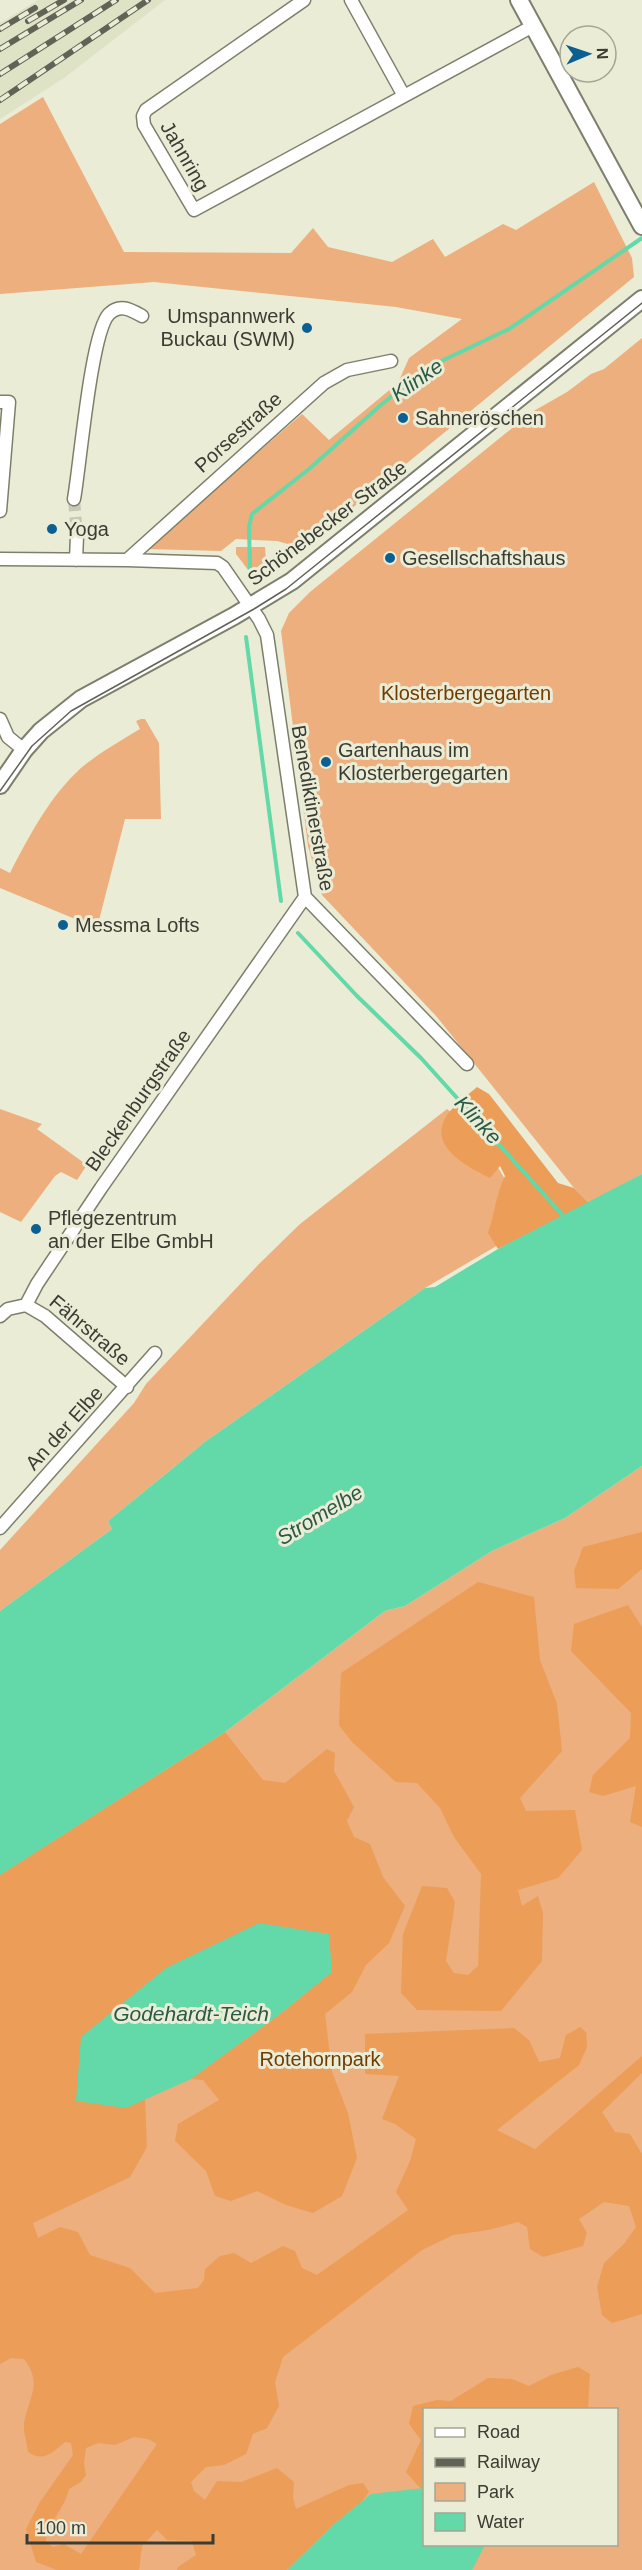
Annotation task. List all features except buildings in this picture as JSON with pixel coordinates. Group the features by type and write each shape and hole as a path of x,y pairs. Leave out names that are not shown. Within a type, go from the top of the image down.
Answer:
{"main road":[{"path":"519,0 642,226"},
{"name":"Schönebecker Straße","path":"0,785 24,750 50,723 81,699 250,607 310,568 642,299"}],"street":[{"name":"Jahnring","path":"304,0 146,110 143,116 144,125 194,210 533,26"},
{"path":"351,0 404,96"},
{"path":"74,499 90,381 102,325 108,314 117,309 126,308 142,316"},
{"name":"Porsestraße","path":"127,560 324,383 347,370 391,361"},
{"path":"0,402 9,402 0,512"},
{"path":"76,560 77,536"},
{"path":"0,559 127,560 218,564 223,567 250,607"},
{"name":"Benediktinerstraße","path":"250,607 267,635 305,897 467,1064"},
{"path":"0,720 8,736 24,750"},
{"name":"Bleckenburgstraße","path":"26,1305 37,1284 101,1188 305,897"},
{"path":"0,1316 8,1309 26,1305"},
{"name":"Fährstraße","path":"26,1305 45,1316 127,1387"},
{"name":"An der Elbe","path":"0,1528 155,1353"}],"shaded area":[{"path":"38,0 165,0 64,78 0,119 0,23"}],"green space":[{"path":"43,97 124,252 291,253 313,228 328,247 392,262 433,239 445,257 503,224 516,230 594,182 632,258 634,277 351,509 318,527 295,546 277,541 236,539 221,551 147,549 302,414 329,440 398,383 409,358 462,319 396,307 154,282 0,294 0,124"},
{"name":"Klosterbergegarten","path":"642,338 642,1174 589,1203 574,1188 437,1017 322,895 308,846 281,631 289,613 310,592 532,412 567,392 591,374 604,369"},
{"path":"236,547 265,547 266,561 248,570 236,554"},
{"path":"145,719 159,743 161,819 125,819 97,928 0,888 0,868 10,873 50,804 70,779 110,747 140,729 136,721"},
{"path":"477,1087 489,1094 558,1183 574,1188 589,1203 498,1249 488,1233 505,1176 500,1166 490,1178 463,1163 448,1149 441,1131 450,1111"},
{"path":"0,1109 42,1124 37,1129 87,1165 77,1180 61,1172 55,1176 21,1222 0,1212"},
{"path":"447,1109 477,1132 532,1225 425,1288 206,1441 108,1521 112,1529 0,1611 0,1550 134,1403 146,1384 259,1264 300,1224"},
{"name":"Rotehornpark","path":"642,1466 642,2570 0,2570 0,1874 225,1732 385,1611 405,1606 492,1551 565,1518"},
{"path":"642,1532 642,1569 618,1589 576,1588 574,1571 583,1547"},
{"path":"478,1582 534,1597 540,1660 557,1704 562,1751 520,1798 526,1811 575,1810 582,1850 558,1878 518,1890 522,1906 538,1896 543,1913 542,1961 501,2011 417,2010 401,1993 403,1934 422,1886 447,1888 455,1902 446,1961 454,1973 468,1975 478,1966 481,1874 454,1837 440,1808 417,1783 396,1782 352,1742 339,1725 341,1673"},
{"path":"628,1605 642,1627 642,1827 630,1822 636,1786 603,1796 589,1792 593,1775 630,1738 631,1713 571,1651 574,1624"},
{"path":"225,1732 263,1780 285,1783 327,1749 335,1753 334,1771 354,1807 347,1821 354,1837 370,1844 383,1877 405,1906 389,1943 366,1965 352,1992 325,2014 332,2072 348,2113 357,2158 342,2196 313,2213 286,2205 257,2191 231,2201 215,2196 206,2171 175,2141 178,2124 219,2100 203,2080 191,2079 280,2014 332,1972 126,2108 145,2099 147,2147 130,2177 33,2223 38,2238 60,2227 78,2232 90,2255 130,2268 155,2293 198,2288 204,2280 205,2269 220,2256 234,2253 251,2263 283,2246 295,2251 302,2268 317,2275 408,2210 396,2192 410,2161 416,2139 395,2124 382,2119 399,2076 365,2074 365,2034 514,2028 529,2040 539,2062 560,2058 566,2035 580,2027 586,2032 587,2047 579,2065 497,2130 535,2149 642,2056 642,2073 602,2112 615,2132 630,2134 642,2154 642,2314 612,2323 602,2315 597,2287 604,2263 624,2244 636,2227 629,2206 604,2202 579,2219 587,2233 583,2246 543,2257 530,2249 527,2227 518,2222 488,2230 453,2235 422,2250 283,2357 275,2382 279,2406 267,2428 253,2434 246,2454 224,2465 206,2467 191,2482 194,2491 205,2500 217,2481 241,2482 277,2468 294,2482 293,2498 296,2509 349,2485 363,2483 369,2492 362,2501 333,2525 287,2570 177,2570 196,2555 192,2541 167,2540 157,2530 142,2546 139,2570 57,2570 36,2562 26,2529 40,2502 73,2455 71,2443 65,2442 48,2455 38,2456 28,2452 24,2423 33,2390 33,2376 24,2359 11,2358 0,2364 0,1875","holes":["134,2437 148,2439 157,2444 81,2554 64,2544 53,2547 46,2542 50,2528 69,2489 81,2482 86,2475 84,2463 86,2448 98,2443 115,2445"]},
{"path":"578,2367 590,2374 588,2408 423,2408 423,2488 420,2488 406,2472 421,2440 409,2424 413,2406 437,2400 451,2401 488,2378 512,2379 529,2386 551,2375"}],"water":[{"name":"Stromelbe","path":"642,1174 642,1466 565,1518 492,1551 405,1606 385,1611 225,1732 0,1875 0,1611 112,1529 108,1521 206,1441 425,1288 435,1287 498,1249"},
{"name":"Godehardt-Teich","path":"259,1923 329,1934 332,1972 280,2014 191,2079 126,2108 76,2101 81,2037 166,1968"},
{"path":"423,2488 423,2546 484,2546 472,2570 287,2570 333,2525 371,2494"}],"waterway":[{"name":"Klinke","path":"250,569 249,527 252,514 309,469 382,404 429,367 509,329 642,238"},
{"name":"Klinke","path":"246,637 281,901"},
{"name":"Klinke","path":"298,933 357,996 421,1058 566,1219"}],"tunnel":[{"path":"74,499 77,536"}],"tram line":[{"path":"0,791 32,746 71,711 286,589 642,303"}],"railway":[{"path":"28,21 64,0"},
{"path":"0,49 81,0"},
{"path":"0,74 116,0"},
{"path":"0,100 148,0"},
{"path":"0,29 35,8"}],"place":[{"name":"Umspannwerk Buckau (SWM)","path":"307,328"},
{"name":"Sahneröschen","path":"403,418"},
{"name":"Yoga","path":"52,529"},
{"name":"Gesellschaftshaus","path":"390,558"},
{"name":"Gartenhaus im Klosterbergegarten","path":"326,762"},
{"name":"Messma Lofts","path":"63,925"},
{"name":"Pflegezentrum an der Elbe GmbH","path":"36,1229"}]}
